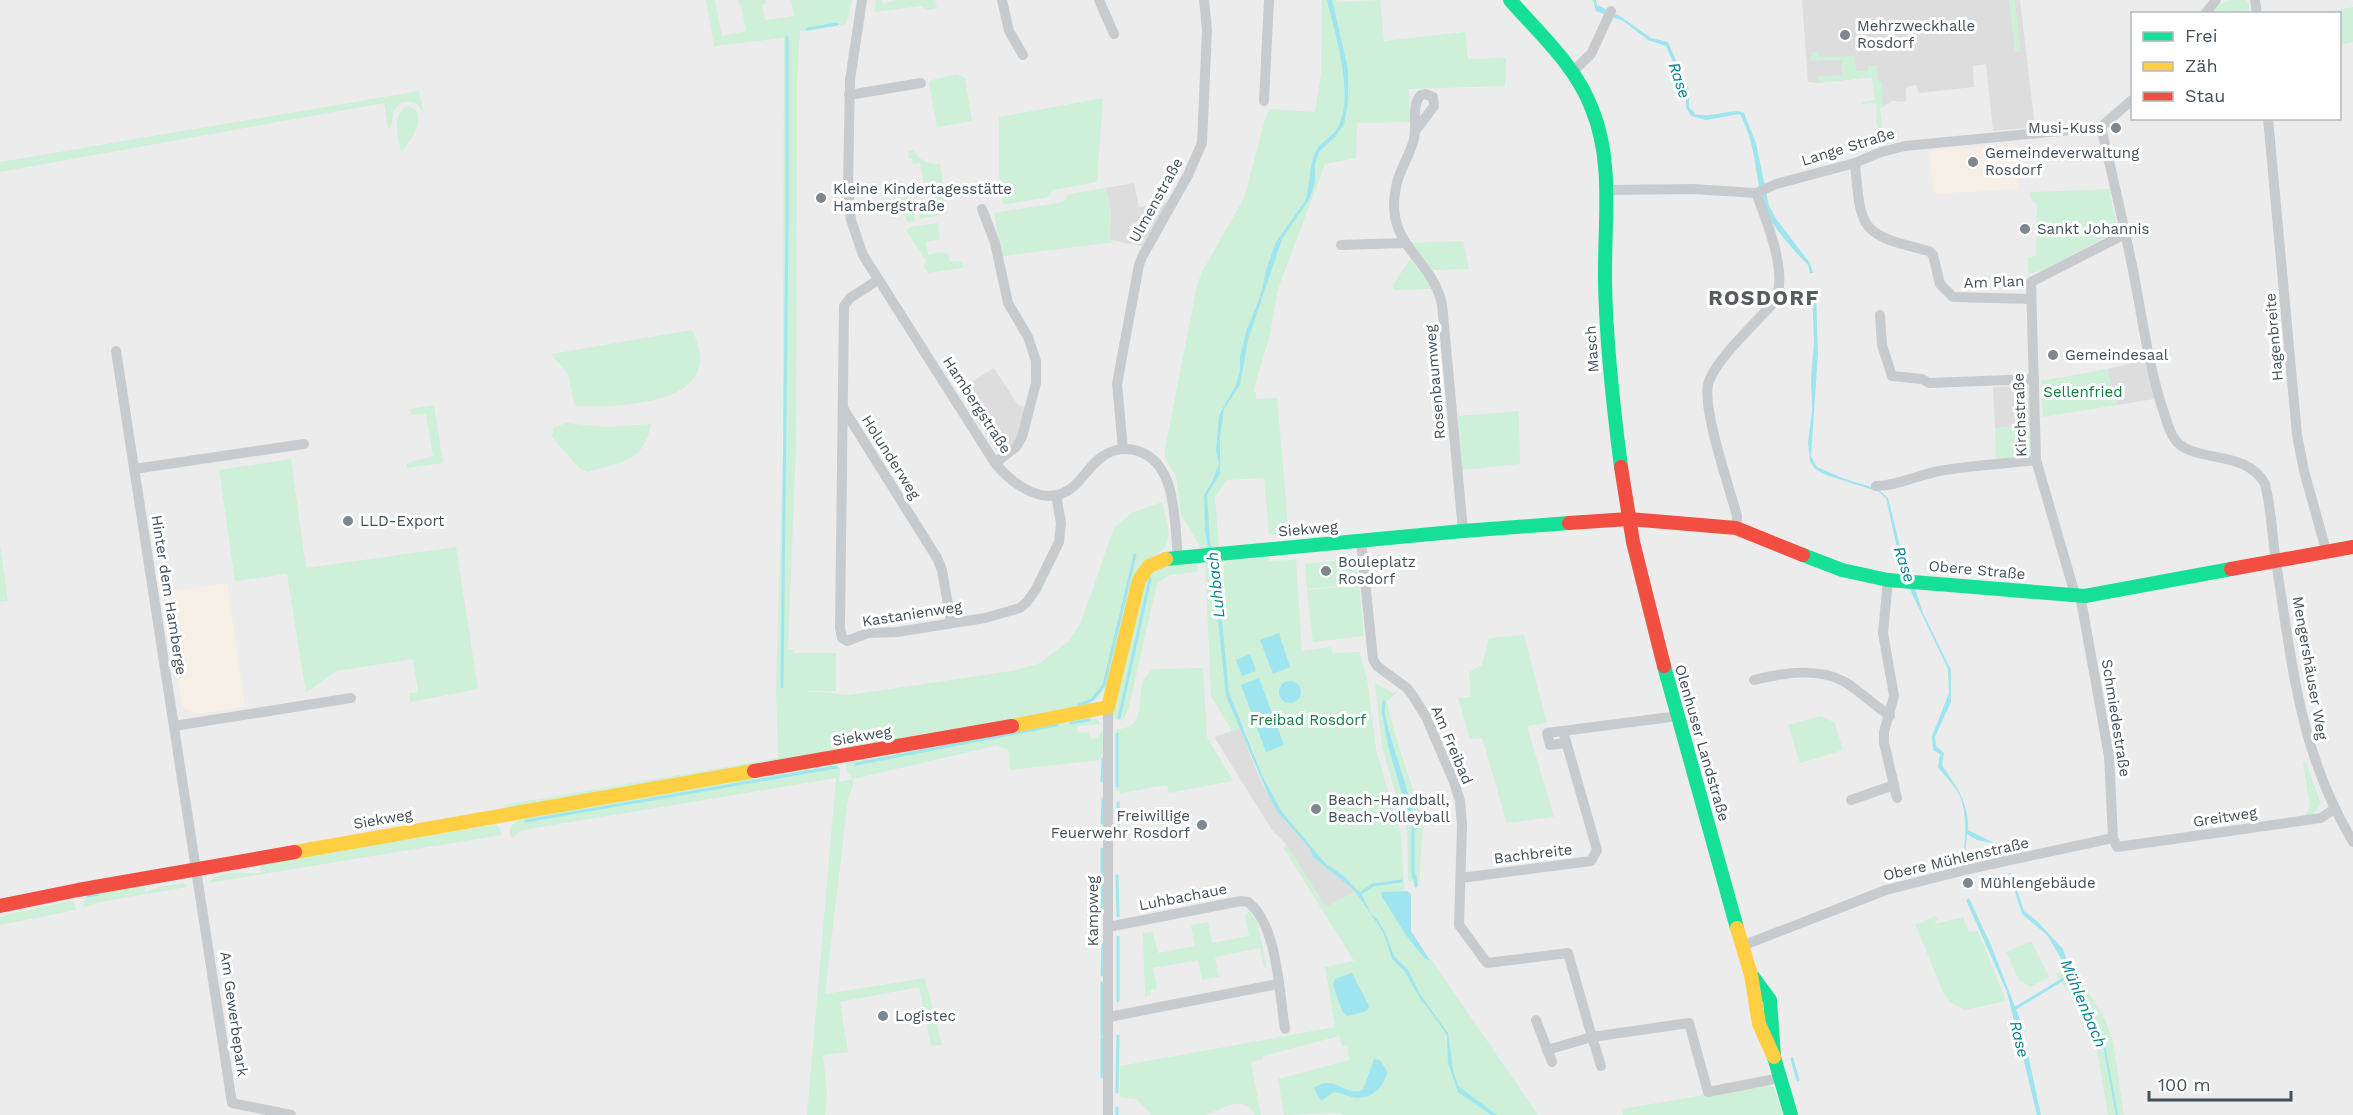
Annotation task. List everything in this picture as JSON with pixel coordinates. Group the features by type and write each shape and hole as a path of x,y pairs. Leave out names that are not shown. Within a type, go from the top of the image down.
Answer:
{"street":[{"name":"Hambergstraße","path":"862,0 849,95 848,187 851,220 863,255 995,463 1006,476 1025,489 1040,495 1056,495"},
{"path":"1002,0 1010,31 1023,56"},
{"path":"1099,0 1114,34"},
{"name":"Ulmenstraße","path":"1124,449 1117,384 1139,265 1188,175 1202,143 1207,30 1204,0"},
{"path":"1264,101 1269,0"},
{"name":"Masch","path":"1509,0 1572,72 1592,110 1600,141 1606,190 1604,271 1610,378 1629,519"},
{"path":"2207,12 2216,0"},
{"path":"1572,72 1592,54 1609,14"},
{"path":"849,95 921,83"},
{"path":"2131,102 2101,127 2157,391 2173,436 2183,447 2239,463 2259,475 2267,491 2276,561"},
{"name":"Hagenbreite","path":"2268,120 2296,435 2326,550"},
{"name":"Lange Straße","path":"1606,190 1761,191 1905,146 2101,127"},
{"name":"Rosenbaumweg","path":"1416,129 1411,151 1395,189 1396,222 1404,243 1434,279 1442,304 1463,531"},
{"name":"Am Plan","path":"1855,163 1859,203 1867,227 1894,242 1929,251 1933,255 1940,284 1946,292 1958,298 2031,299 2031,282 2125,234"},
{"path":"1736,528 1737,516 1709,410 1708,387 1710,378 1721,362 1774,302 1779,291 1774,239 1761,191"},
{"path":"982,209 995,243 1008,303 1028,337 1036,361 1036,383 1022,437 1016,447 995,463"},
{"path":"1341,245 1404,243"},
{"name":"Holunderweg","path":"878,280 850,298 844,306 843,408 937,558 942,570 951,622"},
{"name":"Kirchstraße","path":"2031,299 2036,460 2077,596"},
{"path":"1880,315 1882,345 1892,376 1922,379 1929,383 2034,379"},
{"name":"Hinter dem Hamberge","path":"116,351 196,869"},
{"name":"Kastanienweg","path":"843,408 840,628 842,638 847,641 868,633 897,632 996,616 1012,612 1027,602 1040,580 1061,532 1056,495"},
{"path":"134,469 304,444"},
{"path":"1056,495 1072,488 1102,457 1124,449 1149,456 1165,474 1170,488 1178,557"},
{"path":"1876,486 1886,486 1922,474 1943,470 2036,460"},
{"name":"Obere Straße","path":"1629,519 1736,528 1842,570 1888,579 2077,596 2093,595 2326,550 2353,547"},
{"name":"Siekweg","path":"0,906 1108,707 1133,602 1142,576 1146,569 1155,562 1178,557 1463,531 1629,519"},
{"name":"Olenhuser Landstraße","path":"1629,519 1651,623 1751,975 1759,1024 1774,1057 1791,1115"},
{"name":"Am Freibad","path":"1361,541 1373,659 1382,671 1398,681 1413,696 1426,717 1460,801 1459,925 1487,963 1573,952 1592,1037 1601,1066"},
{"name":"Mengershäuser Weg","path":"2276,561 2303,723 2318,773 2334,809 2353,842"},
{"path":"1888,579 1883,633 1894,696 1884,732 1884,743 1897,798"},
{"name":"Schmiedestraße","path":"2077,596 2081,600 2109,756 2115,842"},
{"path":"1754,680 1794,674 1835,678 1854,688 1890,716"},
{"path":"174,726 351,698"},
{"name":"Kampweg","path":"1108,707 1108,1115"},
{"path":"1566,743 1550,745 1547,733 1678,716"},
{"name":"Bachbreite","path":"1461,878 1591,861 1598,850 1563,731"},
{"path":"1851,800 1894,785"},
{"name":"Greitweg","path":"2115,842 2321,818 2334,809"},
{"name":"Obere Mühlenstraße","path":"1742,946 1886,890 1969,868 2115,842"},
{"name":"Am Gewerbepark","path":"196,869 232,1103 291,1115"},
{"name":"Luhbachaue","path":"1108,927 1241,901 1248,902 1261,917 1270,938 1285,1029"},
{"path":"1108,1017 1278,984"},
{"path":"1536,1020 1552,1062"},
{"path":"1547,1050 1592,1037 1689,1023 1708,1092 1780,1078"}],"shaded area":[{"path":"1802,0 2020,0 2035,127 1993,131 1986,64 1973,66 1974,87 1919,93 1916,85 1910,86 1906,88 1906,102 1892,101 1883,107 1875,102 1872,77 1820,83 1808,82"},
{"name":"Gemeindeverwaltung Rosdorf","path":"2015,144 2018,189 1935,194 1928,151"},
{"path":"1134,183 1139,207 1168,202 1142,246 1110,240 1111,212 1106,188"},
{"path":"2144,360 2154,399 2117,405 2107,369"},
{"path":"994,368 1018,405 1026,407 1022,427 1014,442 1001,452 996,450 958,390"},
{"path":"2028,386 2031,426 1995,428 1993,387"},
{"path":"227,583 245,707 196,714 182,706 165,592"},
{"path":"1240,728 1259,777 1286,823 1310,849 1313,857 1355,891 1326,908 1286,844 1272,830 1214,737"}],"green space":[{"path":"706,0 715,0 722,36 746,31 738,0 765,0 766,4 762,5 765,20 794,16 791,0 852,0 846,24 800,32 797,78 796,446 788,649 794,650 794,653 836,653 836,691 805,691 849,695 1011,671 1038,664 1068,642 1081,622 1114,528 1131,513 1162,502 1168,526 1168,539 1163,549 1147,560 1106,687 1099,697 1083,707 509,811 503,805 778,758 776,689 783,447 784,38 714,46"},
{"path":"876,0 881,0 883,4 896,0 935,0 937,8 927,10 921,6 875,12"},
{"path":"1322,0 1336,0 1337,2 1380,0 1384,41 1465,32 1468,59 1506,58 1505,86 1409,89 1410,122 1357,123 1356,158 1325,164 1278,289 1270,334 1253,392 1256,392 1256,399 1277,398 1289,536 1269,534 1264,478 1227,480 1215,497 1219,547 1201,549 1181,514 1176,476 1165,458 1197,285 1244,198 1266,116 1270,109 1315,112 1321,74"},
{"path":"2009,0 2015,0 2021,52 2015,53"},
{"path":"2229,0 2246,0 2250,12 2213,12"},
{"path":"2353,7 2353,42 2341,45 2341,12 2328,12"},
{"path":"1812,52 1819,52 1819,57 1855,56 1856,71 1868,71 1868,66 1877,66 1878,80 1882,82 1883,107 1880,108 1883,131 1888,134 1884,134 1884,141 1869,146 1867,135 1879,132 1876,121 1877,106 1874,103 1861,104 1861,102 1875,100 1872,77 1818,83 1817,76 1842,75 1842,60 1810,61"},
{"path":"957,74 965,78 972,121 937,127 929,83 932,80"},
{"path":"419,91 424,113 414,103 400,103 394,111 391,127 388,128 384,103 0,172 0,162"},
{"path":"1103,98 1097,182 1053,190 1048,197 1003,205 999,175 999,117"},
{"path":"409,106 416,110 417,128 401,153 397,123 400,112"},
{"path":"914,150 925,162 940,164 948,214 920,219 919,210 922,214 933,212 933,208 938,207 937,202 934,202 932,189 929,189 928,184 924,185 920,163 913,164 912,159 909,159 908,151"},
{"path":"1106,188 1111,212 1110,240 1116,242 1002,256 994,213 1063,202 1069,194"},
{"path":"2109,189 2117,227 2115,232 2044,270 2028,274 2028,257 2036,256 2037,204 2030,198 2030,192"},
{"path":"902,191 911,198 915,221 908,222 895,201"},
{"path":"938,223 940,239 926,242 928,255 948,253 950,262 962,261 963,268 928,273 924,267 926,260 906,230 911,227"},
{"path":"1463,241 1469,269 1433,270 1410,243"},
{"path":"1410,259 1427,280 1431,289 1394,290 1393,285"},
{"path":"692,330 700,355 697,374 684,387 666,396 644,402 578,406 574,403 568,374 551,354"},
{"name":"Sellenfried","path":"2107,369 2117,405 2043,417 2041,381"},
{"path":"434,405 443,463 407,468 407,463 433,456 426,414 411,415 410,409"},
{"path":"1519,411 1520,464 1462,470 1458,416"},
{"path":"566,423 607,427 651,424 643,447 636,454 620,463 587,472 579,468 552,437 553,428"},
{"path":"2031,426 2031,454 2029,457 1996,460 1995,428"},
{"path":"291,459 306,568 456,547 478,689 410,702 409,693 418,692 413,659 336,671 306,693 287,574 235,581 219,470"},
{"path":"0,545 8,601 0,602"},
{"name":"Freibad Rosdorf","path":"1269,557 1269,561 1296,560 1302,651 1331,647 1333,653 1359,652 1367,679 1376,749 1401,835 1404,891 1383,892 1382,895 1405,934 1425,959 1431,959 1538,1115 1342,1115 1341,1113 1284,1115 1278,1079 1349,1060 1347,1045 1342,1047 1339,1036 1263,1056 1263,1059 1251,1062 1261,1115 1255,1115 1250,1108 1238,1103 1204,1115 1152,1115 1136,1099 1120,1097 1120,1066 1335,1027 1325,967 1354,961 1283,847 1286,844 1326,907 1357,890 1326,864 1282,812 1263,777 1244,727 1232,731 1211,696 1205,560 1220,559 1224,605 1224,565 1228,561"},
{"path":"1356,559 1359,584 1307,589 1305,564"},
{"path":"1194,561 1197,564 1197,572 1170,575 1157,584 1128,711 1122,720 1113,719 1113,701 1143,582 1156,568"},
{"path":"1359,585 1364,636 1313,642 1307,590"},
{"path":"1524,635 1547,723 1527,726 1554,817 1507,823 1482,738 1470,739 1458,698 1471,697 1469,672 1482,665 1489,638"},
{"path":"1203,668 1207,737 1233,781 1169,793 1167,785 1121,793 1116,790 1116,729 1128,727 1135,722 1146,676 1154,669"},
{"path":"1375,683 1393,693 1400,689 1387,702 1396,738 1423,820 1419,887 1408,880 1407,832 1382,747"},
{"path":"1821,716 1835,723 1843,750 1800,763 1788,725"},
{"path":"1090,717 1101,724 1077,726 1078,733 1089,732 1090,739 1097,738 1101,732 1104,732 1104,754 1101,755 1100,760 1010,770 1008,749 995,746 853,779 845,763"},
{"path":"835,762 840,768 839,782 853,779 848,799 825,994 925,978 942,1045 931,1046 919,987 840,1002 848,1052 823,1055 827,1093 825,1115 807,1115 836,778 522,830 512,839 509,832 513,824 521,818"},
{"path":"2303,763 2306,763 2321,804 2313,814 2305,816 2310,807"},
{"path":"496,824 500,828 501,835 208,883 225,874 260,873 262,863"},
{"path":"184,883 187,887 100,902 83,908 86,895 145,884 145,892 158,887"},
{"path":"69,901 74,902 76,910 0,925 0,918 6,915"},
{"path":"1250,911 1257,922 1267,968 1264,968 1260,948 1215,957 1219,977 1202,980 1198,960 1153,968 1157,989 1150,990 1151,995 1145,997 1143,933 1153,932 1158,953 1195,946 1191,925 1208,922 1212,943 1249,936 1245,915"},
{"path":"1935,915 1938,919 1934,924 1963,917 1969,932 1978,931 2006,1001 1965,1010 1950,1002 1944,994 1915,924 1922,923"},
{"path":"2031,941 2049,977 2030,987 2019,980 2006,952"},
{"path":"2074,968 2105,1019 2113,1042 2124,1115 2108,1115 2096,1045 2087,1018 2055,973"},
{"path":"1768,1084 1774,1088 1783,1115 1623,1115 1622,1109"}],"water":[{"name":"Luhbach","path":"1327,0 1332,0 1348,69 1348,102 1344,124 1335,137 1319,152 1315,164 1315,182 1310,198 1282,239 1248,340 1240,385 1224,409 1220,438 1220,474 1207,495 1210,542 1217,569 1229,693 1263,777 1282,812 1326,864 1344,876 1362,895 1371,914 1385,932 1394,956 1408,970 1420,994 1448,1033 1458,1086 1497,1115 1491,1115 1458,1092 1448,1063 1447,1035 1422,1002 1405,972 1392,959 1383,932 1355,891 1313,857 1310,849 1279,814 1270,799 1226,696 1214,580 1205,531 1204,495 1219,463 1216,451 1219,415 1236,385 1247,329 1260,297 1276,242 1305,201 1313,157 1318,148 1336,130 1343,114 1345,98 1342,64"},
{"path":"1593,0 1596,0 1597,5 1620,16 1651,38 1668,42 1689,90 1689,107 1695,114 1709,115 1734,111 1744,113 1756,143 1769,206 1810,263 1813,273 1810,273 1808,265 1781,235 1769,217 1759,188 1752,146 1740,114 1706,120 1691,116 1686,107 1685,90 1666,46 1648,40 1623,21 1596,11"},
{"path":"1816,291 1818,354 1811,456 1817,467 1878,489 1888,498 1905,566 1911,576 1923,613 1951,670 1951,702 1935,737 1936,746 1944,753 1942,765 1964,803 1968,830 1994,843 2006,859 2002,860 1992,843 1977,840 1967,834 1964,865 1961,865 1965,830 1962,802 1957,791 1938,767 1940,754 1933,750 1932,736 1949,693 1948,669 1903,575 1886,498 1879,492 1826,475 1815,469 1810,461 1808,443 1812,411 1811,378 1814,342 1812,292"},
{"path":"1279,633 1290,667 1273,674 1260,640"},
{"path":"1250,654 1256,671 1242,676 1236,660"},
{"path":"1259,678 1284,745 1266,752 1241,685"},
{"path":"1290,681 1298,684 1301,692 1298,700 1290,703 1282,700 1279,692 1282,684"},
{"path":"1384,711 1414,814 1417,829 1413,831 1388,746 1382,712"},
{"name":"Mühlenbach","path":"2009,873 2011,873 2024,911 2037,921 2063,949 2073,980 2103,1035 2118,1115 2116,1115 2102,1039 2064,975 2063,962 2047,935 2022,914"},
{"path":"1407,891 1411,894 1411,931 1430,960 1425,959 1405,934 1381,895 1382,892"},
{"name":"Rase","path":"1969,898 1991,945 2021,1022 2041,1115 2037,1115 2007,992 1966,900"},
{"path":"1352,973 1369,1006 1367,1011 1347,1016 1342,1011 1333,985 1335,979"},
{"path":"1374,1059 1380,1060 1387,1071 1384,1082 1377,1090 1368,1096 1357,1098 1334,1092 1321,1101 1314,1088 1321,1084 1333,1084 1350,1091 1363,1090"}],"waterway":[{"path":"807,29 837,24"},
{"path":"782,687 787,37"},
{"path":"1079,705 1092,700 1104,685 1135,555"},
{"path":"1119,718 1150,579"},
{"path":"1383,713 1384,702"},
{"path":"1071,723 1089,720"},
{"path":"856,764 1057,725"},
{"path":"1117,734 1117,786"},
{"path":"1102,781 1103,759"},
{"path":"526,821 836,767"},
{"path":"1102,823 1103,799"},
{"path":"1118,803 1118,836"},
{"path":"1413,826 1413,877"},
{"path":"1102,849 1102,912"},
{"path":"1117,876 1118,916"},
{"path":"1415,876 1416,886"},
{"path":"1358,893 1373,885 1401,881"},
{"path":"88,896 98,894"},
{"path":"1118,937 1118,1001"},
{"path":"1102,975 1103,945"},
{"name":"Mühlenbach","path":"2014,1009 2067,977"},
{"path":"1102,983 1102,1035"},
{"path":"1117,1092 1118,1036"},
{"path":"1102,1038 1102,1077"},
{"path":"1792,1059 1798,1080"},
{"path":"1117,1108 1117,1115"}],"traffic: fast":[{"path":"1510,0 1556,51 1577,79 1599,129 1606,172 1607,328 1621,467"},
{"path":"1166,559 1569,523"},
{"path":"1803,555 1842,570 1888,580 2085,596 2231,569"},
{"path":"1664,666 1737,928"},
{"path":"1753,977 1770,1000 1774,1057 1791,1115"}],"traffic: slow":[{"path":"1012,726 1108,707 1139,580 1149,566 1166,559"},
{"path":"295,852 754,771"},
{"path":"1737,928 1751,975 1759,1024 1774,1057"}],"traffic: jam":[{"path":"1621,467 1633,542 1664,666"},
{"path":"1569,523 1629,519 1736,528 1803,555"},
{"path":"2231,569 2353,547"},
{"path":"754,771 1012,726"},
{"path":"0,906 295,852"}],"place":[{"name":"Mehrzweckhalle Rosdorf","path":"1845,35"},
{"name":"Musi-Kuss","path":"2116,128"},
{"name":"Gemeindeverwaltung Rosdorf","path":"1973,162"},
{"name":"Kleine Kindertagesstätte Hambergstraße","path":"821,198"},
{"name":"Sankt Johannis","path":"2025,229"},
{"name":"Gemeindesaal","path":"2053,355"},
{"name":"LLD-Export","path":"348,521"},
{"name":"Bouleplatz Rosdorf","path":"1326,571"},
{"name":"Beach-Handball, Beach-Volleyball","path":"1316,809"},
{"name":"Freiwillige Feuerwehr Rosdorf","path":"1202,825"},
{"name":"Mühlengebäude","path":"1968,883"},
{"name":"Logistec","path":"883,1016"}],"district":[{"name":"ROSDORF","path":"1764,298"}]}
